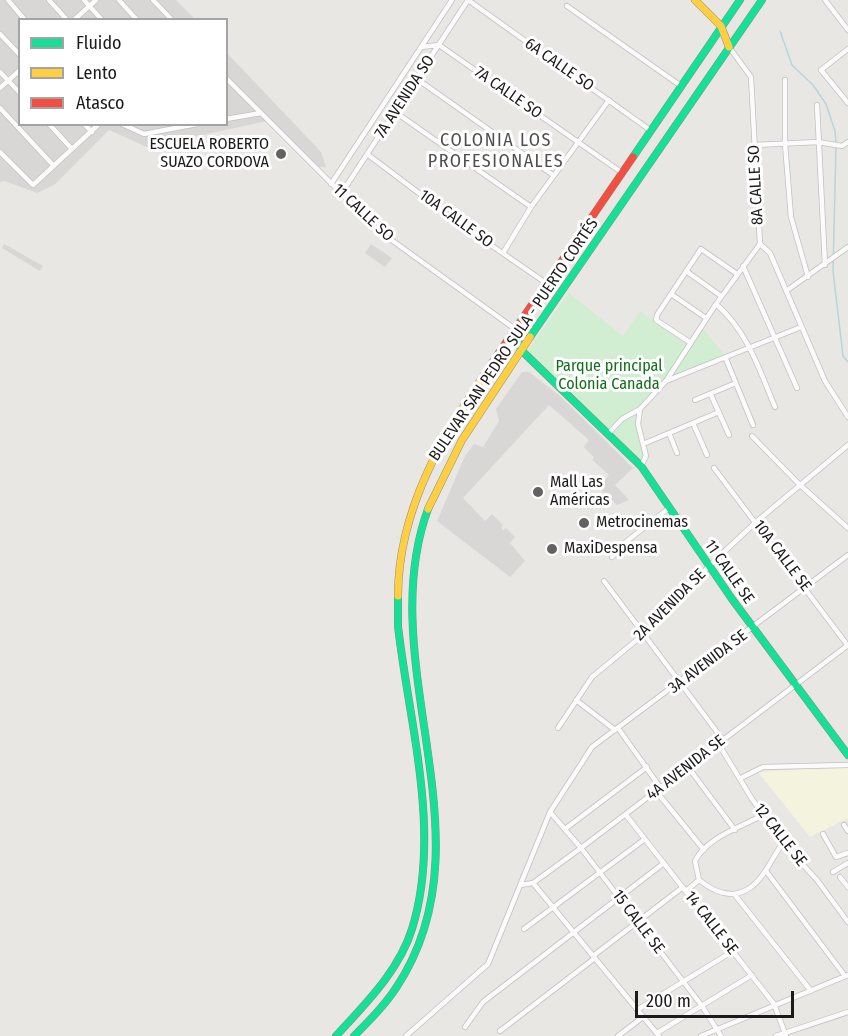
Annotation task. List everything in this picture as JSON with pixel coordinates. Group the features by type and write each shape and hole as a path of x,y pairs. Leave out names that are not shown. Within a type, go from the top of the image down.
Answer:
{"main road":[{"path":"695,0 721,26 729,47"},
{"name":"BULEVAR SAN PEDRO SULA - PUERTO CORTÉS","path":"336,1036 390,974 411,929 421,896 425,840 399,615 398,581 407,523 421,484 439,443 514,329 740,0"},
{"name":"BULEVAR SAN PEDRO SULA - PUERTO CORTÉS","path":"354,1036 400,983 423,937 435,897 438,839 415,666 411,606 413,567 421,527 434,489 450,457 521,350 762,0"},
{"name":"11 CALLE SE","path":"514,329 521,350 640,466 753,628 848,755"}],"street":[{"path":"8,0 23,18"},
{"path":"49,0 65,18"},
{"path":"84,0 100,18"},
{"path":"76,18 96,0"},
{"path":"119,0 135,18"},
{"path":"153,0 169,18"},
{"name":"7A AVENIDA SO","path":"331,184 452,0"},
{"name":"7A AVENIDA SO","path":"341,194 468,0"},
{"name":"6A CALLE SO","path":"468,0 650,130"},
{"path":"825,0 848,30"},
{"path":"567,6 681,86"},
{"path":"0,34 18,53"},
{"path":"421,47 439,45"},
{"name":"7A CALLE SO","path":"439,45 621,172"},
{"name":"8A CALLE SO","path":"729,47 751,77 760,244 770,253 825,381 848,417"},
{"path":"848,49 821,70 848,104"},
{"path":"0,72 18,91"},
{"path":"0,88 18,72"},
{"path":"417,79 554,175"},
{"name":"11 CALLE SO","path":"228,80 379,231 514,329"},
{"path":"785,80 785,144 791,217 808,277"},
{"path":"503,252 531,207 609,100"},
{"path":"817,105 825,264"},
{"path":"0,108 53,165"},
{"path":"395,112 531,207"},
{"path":"228,118 261,113"},
{"path":"52,126 72,149"},
{"path":"86,126 92,132"},
{"path":"0,153 31,185 97,126"},
{"path":"126,126 144,134 189,126"},
{"path":"165,126 169,131"},
{"path":"755,146 818,142 838,145 848,142"},
{"name":"10A CALLE SO","path":"368,154 456,221 546,283"},
{"path":"608,434 622,419 640,409 666,381 721,296 760,244"},
{"path":"786,291 848,247"},
{"path":"691,343 656,320 686,271 701,249 737,274"},
{"path":"742,266 797,388"},
{"path":"686,271 721,296"},
{"path":"671,294 706,318"},
{"path":"716,304 732,318 751,348 775,407"},
{"path":"666,381 726,359 801,327"},
{"path":"726,359 753,425"},
{"path":"695,400 736,383"},
{"path":"711,395 729,435"},
{"path":"640,409 638,424 646,456 640,466"},
{"path":"643,444 719,412"},
{"path":"693,423 707,455"},
{"path":"669,433 677,453"},
{"path":"752,436 799,484 848,528"},
{"name":"2A AVENIDA SE","path":"558,728 592,677 644,634 709,566 756,522 848,445"},
{"name":"10A CALLE SE","path":"714,468 848,645"},
{"path":"612,557 627,541 669,508"},
{"name":"3A AVENIDA SE","path":"550,812 592,747 848,555"},
{"name":"12 CALLE SE","path":"604,581 720,741 763,815 783,843 817,880 848,922"},
{"name":"4A AVENIDA SE","path":"520,885 533,883 581,848 848,645"},
{"path":"576,700 617,729 647,767 658,789 704,850"},
{"path":"741,778 763,766 848,765"},
{"path":"565,829 647,767"},
{"path":"687,767 735,830"},
{"path":"406,1036 489,964 550,812"},
{"name":"15 CALLE SE","path":"550,812 581,848 702,1005 721,1036"},
{"name":"14 CALLE SE","path":"626,815 774,1004 786,1034"},
{"path":"763,815 704,850 695,861 699,880 722,895 735,895 766,871 774,854 783,843"},
{"path":"844,825 848,831"},
{"path":"823,834 836,857 848,853"},
{"path":"524,929 645,839"},
{"path":"465,1028 483,1002 664,863"},
{"path":"833,872 848,863"},
{"path":"701,1036 846,976 766,871"},
{"path":"840,877 848,887"},
{"path":"500,1031 638,922 699,880"},
{"path":"533,883 658,1035 752,975"},
{"path":"735,895 811,991"},
{"path":"637,1010 733,951"},
{"path":"776,1036 848,1012"},
{"path":"618,1036 643,1017"}],"shaded area":[{"path":"0,0 176,0 194,18 18,18 18,126 228,126 228,54 321,152 326,167 319,167 267,121 147,147 109,130 54,185 37,193 5,181 0,182"},
{"path":"4,244 43,266 40,271 2,248"},
{"path":"371,244 392,258 385,267 365,253"},
{"path":"522,372 529,372 560,396 633,468 615,485 629,500 617,505 598,487 609,475 592,460 594,457 584,447 589,440 549,405 463,498 485,521 492,514 503,525 501,527 503,530 506,528 515,537 510,543 525,561 510,577 437,521 465,456 474,444 483,447 499,421 496,409"},
{"path":"848,767 848,818 810,837 758,772"}],"green space":[{"name":"Parque principal Colonia Canada","path":"569,293 623,336 640,311 689,344 665,381 639,407 636,424 646,456 641,466 525,354"},
{"path":"702,328 726,356 669,379"}],"waterway":[{"path":"780,31 792,65 813,85 826,104 835,131 836,143"},
{"path":"836,147 833,271 843,356 848,362"}],"traffic: fast":[{"path":"633,157 740,0"},
{"path":"530,337 762,0"},
{"path":"515,329 521,350 641,466 732,599 848,755"},
{"path":"354,1036 396,988 423,931 435,873 435,813 413,629 414,568 428,509"},
{"path":"336,1036 380,986 399,959 412,929 420,892 424,855 424,816 398,626 398,596"}],"traffic: slow":[{"path":"695,0 721,26 729,47"},
{"path":"428,509 462,440 530,337"},
{"path":"398,596 400,564 406,533 427,473 457,417 492,363"}],"traffic: jam":[{"path":"492,363 633,157"}],"place":[{"name":"ESCUELA ROBERTO SUAZO CORDOVA","path":"281,154"},
{"name":"Mall Las Américas","path":"538,492"},
{"name":"Metrocinemas","path":"584,523"},
{"name":"MaxiDespensa","path":"552,549"}],"district":[{"name":"COLONIA LOS PROFESIONALES","path":"496,151"}]}
